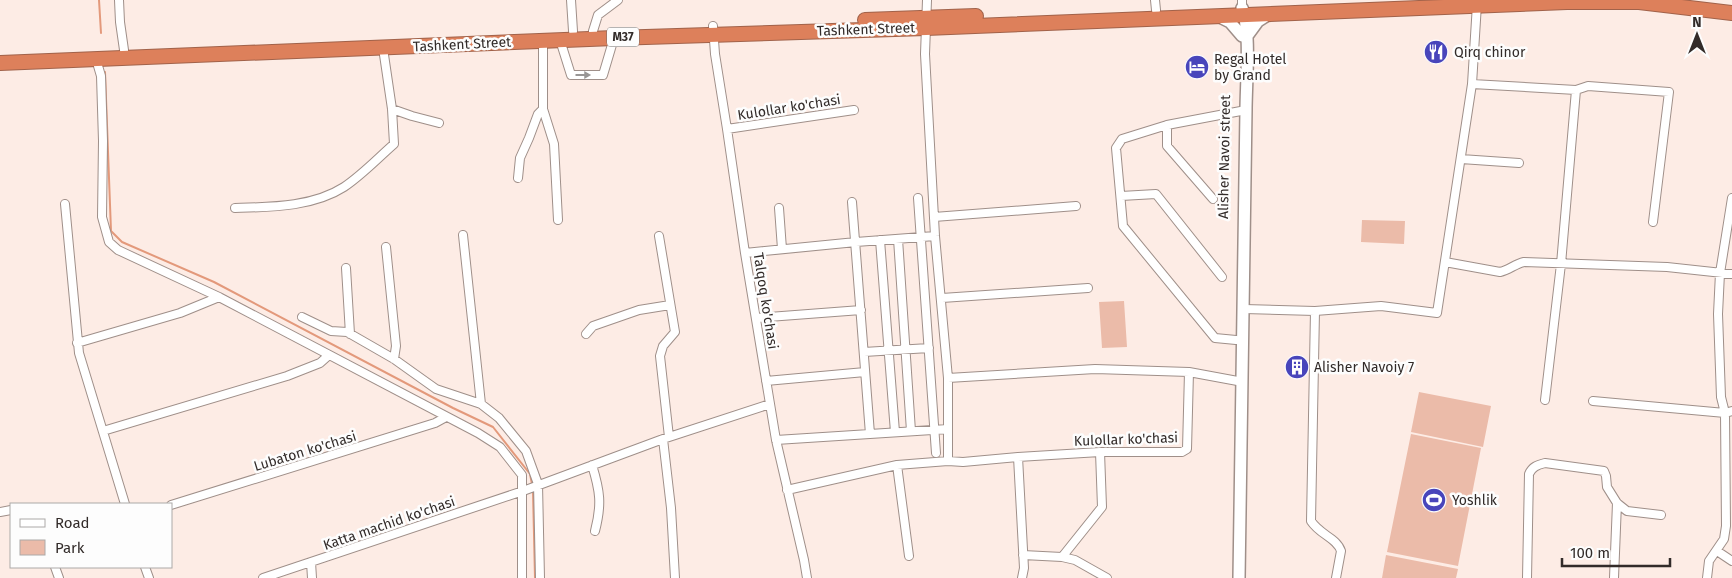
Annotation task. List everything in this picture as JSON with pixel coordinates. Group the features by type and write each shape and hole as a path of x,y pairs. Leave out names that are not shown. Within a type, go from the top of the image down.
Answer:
{"highway":[{"name":"Tashkent Street","path":"926,23 1155,5 1242,9 1421,0"},
{"path":"1699,0 1732,4"},
{"name":"Tashkent Street","path":"0,56 593,30 713,30 1218,16 1242,9 1269,14 1477,3 1639,2 1732,13"},
{"name":"Tashkent Street","path":"0,64 614,38 713,30"}],"main road":[{"name":"Alisher Navoi street","path":"1239,578 1239,381 1236,340 1243,111 1244,36 1242,9"},
{"path":"1218,16 1230,22 1244,36 1258,21 1269,14"},
{"name":"Alisher Navoi street","path":"1232,578 1239,381 1244,309 1243,111"}],"street":[{"path":"119,0 124,50"},
{"path":"571,0 573,31"},
{"path":"593,30 598,15 618,0"},
{"path":"926,0 926,54 935,236 948,378 948,461"},
{"path":"1244,309 1315,311 1381,306 1437,313 1472,84 1477,3"},
{"name":"Talqoq ko'chasi","path":"713,30 745,253 776,440 807,578"},
{"path":"560,40 571,75 603,75 614,38"},
{"path":"543,41 543,109 554,144 558,220"},
{"path":"235,208 273,206 315,200 343,187 394,144 392,108 383,48"},
{"path":"96,59 100,76 103,141 102,217 110,242 118,250 220,297 478,433 500,447 522,475 522,578"},
{"path":"1472,84 1576,90 1588,86 1669,92 1653,222"},
{"path":"1545,400 1561,264 1576,90"},
{"path":"392,108 412,116 439,122"},
{"path":"518,178 520,158 530,138 538,114 543,109"},
{"name":"Kulollar ko'chasi","path":"728,129 854,110"},
{"path":"1236,340 1216,338 1123,226 1116,148 1122,139 1166,125 1243,111"},
{"path":"1166,125 1167,146 1214,199"},
{"path":"1461,159 1519,163"},
{"path":"1120,196 1156,194 1222,277"},
{"path":"918,198 936,454"},
{"path":"1707,578 1709,561 1729,531 1728,412 1721,397 1718,314 1720,273 1732,198"},
{"path":"852,202 870,434"},
{"path":"64,204 77,343 125,503"},
{"path":"934,218 1076,206"},
{"path":"779,208 782,250"},
{"path":"463,235 481,404"},
{"path":"658,236 675,332 663,346 660,356 675,578"},
{"path":"745,253 935,236"},
{"path":"898,239 910,431"},
{"path":"880,240 895,432"},
{"path":"386,247 396,346 394,360"},
{"path":"1445,262 1500,272 1524,262 1667,268 1732,274"},
{"path":"346,268 350,334"},
{"path":"942,298 1088,288"},
{"path":"77,343 180,313 220,297"},
{"path":"586,334 593,326 639,310 670,305"},
{"path":"756,318 861,310"},
{"path":"1315,311 1312,522 1316,529 1336,542 1340,547 1341,551 1336,578"},
{"path":"302,317 331,331 347,332 394,360 436,389 481,404 499,418 526,451 538,484 540,578"},
{"path":"864,352 929,348"},
{"path":"103,431 287,376 320,362 329,355"},
{"path":"948,378 1095,369 1189,372 1239,381"},
{"path":"766,381 866,372"},
{"name":"Kulollar ko'chasi","path":"787,490 897,465 1100,452 1182,452 1187,449 1189,372"},
{"path":"1593,401 1728,412"},
{"name":"Katta machid ko'chasi","path":"263,578 523,491 666,438 770,404"},
{"name":"Lubaton ko'chasi","path":"172,505 426,426 446,417"},
{"path":"776,440 948,429"},
{"path":"1062,557 1102,507 1100,452"},
{"path":"1018,457 1024,568 1022,578"},
{"path":"1527,578 1529,474 1538,465 1545,463 1604,471 1607,487 1617,503 1627,512 1661,515"},
{"path":"592,465 598,485 600,510 596,531"},
{"path":"897,465 909,556"},
{"path":"1614,578 1617,503"},
{"path":"1717,551 1732,560"},
{"path":"1023,555 1062,557 1075,560 1107,578"},
{"path":"311,562 312,578"}],"green space":[{"path":"1362,220 1405,221 1404,244 1361,242"},
{"path":"1124,301 1127,347 1102,348 1099,302"},
{"path":"1419,392 1491,406 1483,447 1411,432"},
{"name":"Yoshlik","path":"1411,434 1481,448 1458,566 1387,552"},
{"path":"1386,555 1458,569 1456,578 1382,578"}],"waterway":[{"path":"99,0 101,33"},
{"path":"105,72 111,231 122,242 214,282 453,408 493,427 530,474 532,484"},
{"path":"533,491 535,578"}],"place":[{"name":"Qirq chinor","path":"1436,52"},
{"name":"Regal Hotel by Grand","path":"1197,67"},
{"name":"Alisher Navoiy 7","path":"1297,367"},
{"name":"Yoshlik","path":"1434,500"}]}
